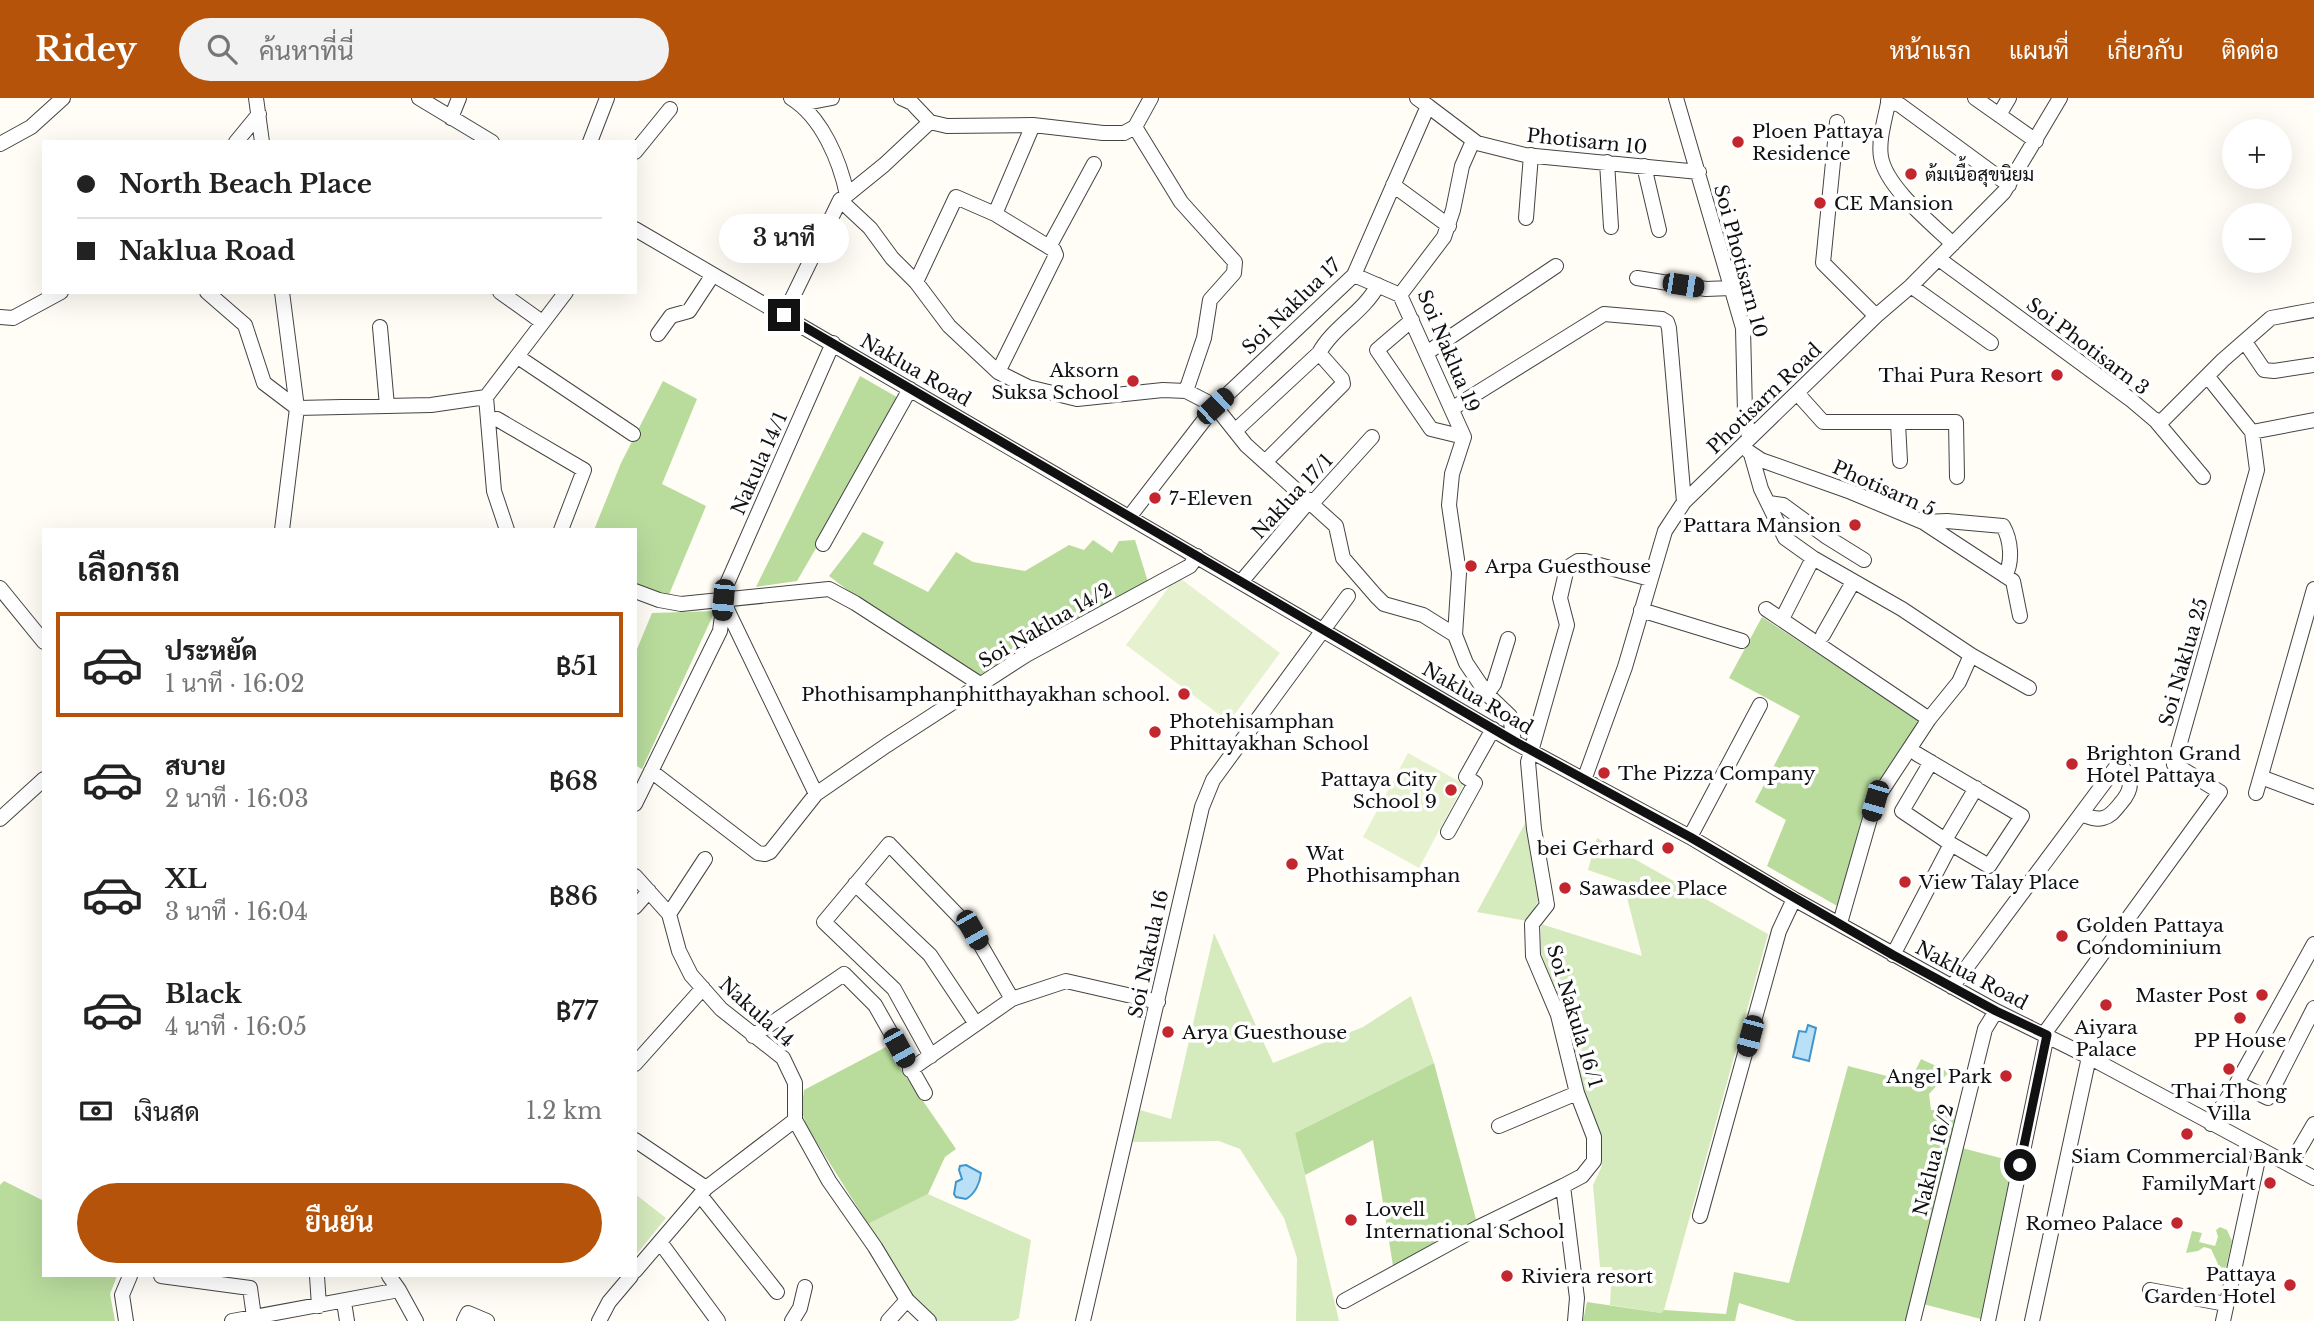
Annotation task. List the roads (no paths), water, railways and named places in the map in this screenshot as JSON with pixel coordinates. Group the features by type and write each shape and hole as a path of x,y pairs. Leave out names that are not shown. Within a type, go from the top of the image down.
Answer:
{"street":[{"path":"0,144 31,127 63,98"},
{"path":"256,98 262,140"},
{"path":"419,98 489,140"},
{"path":"451,118 460,98"},
{"path":"591,140 607,98"},
{"path":"796,101 832,98"},
{"path":"901,98 912,103 930,122 947,126 1034,125 1103,133 1124,133 1135,127 1151,98"},
{"name":"Soi Photisarn 10","path":"1676,98 1743,328 1747,446 1761,489 1785,538 1853,582 1902,609 1971,655 2029,688"},
{"path":"1975,98 2036,141"},
{"path":"1999,115 2009,98"},
{"name":"Photisarn Road","path":"1584,780 1625,667 1665,531 1684,502 1747,446 1797,393 1939,259 2008,185 2060,98"},
{"path":"1953,244 1909,201 1889,176 1882,161 1881,145 1888,99 1900,105 2008,185"},
{"path":"796,101 838,158 843,198 892,258 916,282 950,326 998,372 1028,387 1077,399 1163,390 1186,391 1215,406 1246,445 1336,526 1343,558 1384,604 1423,615 1455,635"},
{"path":"1422,102 1473,141"},
{"name":"Soi Naklua 17","path":"1130,516 1215,406 1354,275 1393,186 1422,102"},
{"path":"637,150 670,109"},
{"path":"238,140 259,114"},
{"path":"784,315 843,198 884,165 930,122"},
{"path":"1837,122 1823,263 1877,316"},
{"path":"995,214 1034,125"},
{"path":"1135,127 1174,192 1236,266 1234,273 1210,300 1204,338 1186,391"},
{"name":"Photisarn 10","path":"1473,141 1490,148 1531,155 1699,173"},
{"name":"Soi Naklua 19","path":"1473,141 1457,184 1444,237 1400,295 1428,352 1464,437 1452,474 1450,505 1459,573 1455,635 1466,663 1487,694 1510,716 1514,741"},
{"path":"1526,218 1531,155"},
{"path":"1606,162 1611,227"},
{"path":"1049,247 1094,164"},
{"path":"1644,166 1659,230"},
{"path":"1393,186 1448,226"},
{"path":"916,282 956,197 995,214 1049,247 1056,255 998,372"},
{"name":"Naklua Road","path":"637,230 1531,751 1690,837 1893,955 2314,1178"},
{"name":"Soi Photisarn 3","path":"1939,259 2130,399 2156,421 2203,477"},
{"path":"1428,352 1556,266"},
{"path":"1354,275 1400,295"},
{"path":"658,334 671,316 690,311 712,276"},
{"path":"1637,278 1706,289 1731,288"},
{"path":"1236,430 1319,353 1323,345 1378,285"},
{"path":"1911,286 1991,343"},
{"path":"0,317 13,318 57,294"},
{"path":"209,294 245,325 264,383 297,408 430,405 486,397 564,294"},
{"path":"282,294 297,408 282,528"},
{"path":"503,294 542,322"},
{"path":"2156,421 2163,420 2270,318 2314,310"},
{"path":"1453,408 1604,314 1662,319 1667,322 1673,360 1684,502"},
{"path":"1412,320 1377,350 1431,429 1464,437"},
{"path":"380,327 387,406"},
{"path":"2245,342 2264,370 2274,372 2314,365"},
{"name":"Nakula 14/1","path":"637,800 720,631 726,586 833,343"},
{"path":"1266,461 1343,384 1334,367 1319,353"},
{"path":"518,357 633,433"},
{"path":"2208,377 2252,432 2314,420"},
{"path":"823,544 910,389"},
{"path":"1797,393 1823,422 1956,422 1957,477"},
{"path":"486,397 494,491 506,528"},
{"path":"489,420 497,419 584,470 562,528"},
{"path":"1898,423 1900,461"},
{"name":"Soi Naklua 25","path":"2045,1034 2220,792 2174,764 2257,470 2252,432"},
{"name":"Naklua 17/1","path":"1241,582 1309,501 1316,499 1372,437"},
{"name":"Photisarn 5","path":"1747,446 1923,522 2005,576"},
{"path":"1769,503 1783,505 1864,560"},
{"path":"1923,522 1947,521 2003,526 2011,564 2005,576 2015,584 2020,616"},
{"name":"Soi Naklua 14/2","path":"651,771 763,854 770,852 816,794 1026,655 1190,566 1197,556"},
{"path":"1782,619 1814,558"},
{"name":"Soi Nakula 16/1","path":"1563,1186 1582,1176 1594,1161 1594,1137 1577,1093 1558,1015 1533,956 1532,924 1547,905 1534,828 1528,762 1561,654 1567,625 1560,598 1567,568 1577,561 1585,561 1650,579"},
{"path":"1823,635 1853,582"},
{"path":"0,588 42,640"},
{"path":"637,592 681,604 829,589 980,684"},
{"path":"2256,793 2314,589"},
{"name":"Soi Nakula 16","path":"1083,1321 1202,807 1213,780 1348,596"},
{"path":"723,600 816,794"},
{"path":"1766,609 1929,719"},
{"path":"1641,610 1742,641"},
{"path":"1487,694 1508,639"},
{"path":"1840,923 1875,801 1929,719 1959,682 1971,655"},
{"path":"1690,837 1760,705"},
{"path":"1448,832 1475,783 1466,777 1493,729"},
{"path":"1917,754 1931,762 1976,788 2022,816 1989,866 1902,811 1931,762"},
{"path":"2261,777 2314,797"},
{"path":"0,819 42,781"},
{"path":"1893,955 1976,788"},
{"path":"1952,987 2081,814"},
{"path":"931,1056 894,989 824,922 890,844 972,930 1012,999"},
{"path":"669,914 705,859"},
{"name":"Nakula 14","path":"637,878 669,914 678,951 691,975 721,1009 783,1058 795,1083 795,1120 829,1181 875,1247 907,1300 929,1321"},
{"path":"855,884 930,955 976,1024"},
{"path":"637,904 649,891"},
{"path":"1700,1216 1778,933 1794,899"},
{"path":"2211,1124 2237,1083 2314,944"},
{"path":"752,1035 845,974 875,1005 925,1093"},
{"path":"911,1070 1012,999 1066,981 1158,1002"},
{"path":"637,1062 703,988"},
{"path":"2237,1083 2268,1098 2314,1009"},
{"name":"Naklua 16/2","path":"1913,1321 1985,1029 1996,1011"},
{"path":"1988,1321 2045,1034"},
{"path":"2032,1321 2089,1057"},
{"path":"1499,1126 1577,1093"},
{"path":"637,1269 703,1192 795,1120"},
{"path":"2290,1165 2314,1124"},
{"path":"637,1142 703,1192 777,1292"},
{"path":"2222,1321 2260,1150"},
{"path":"1344,1301 1368,1295 1479,1227 1563,1186 1577,1298 1575,1321"},
{"path":"660,1242 719,1321"},
{"path":"126,1321 122,1295 130,1277"},
{"path":"170,1277 248,1286 251,1289 254,1317"},
{"path":"317,1277 318,1306"},
{"path":"390,1277 416,1321"},
{"path":"599,1321 609,1302 630,1277"},
{"path":"792,1321 800,1308 805,1287"},
{"path":"232,1321 289,1316 318,1306 399,1290"},
{"path":"2150,1290 2226,1304"},
{"path":"888,1321 907,1300"},
{"path":"344,1301 347,1321"},
{"path":"464,1321 468,1313 487,1321"}],"water":[{"path":"1808,1025 1816,1028 1809,1061 1793,1057 1799,1031 1806,1032"},
{"path":"966,1165 981,1173 976,1188 966,1199 954,1194 956,1182 962,1179 960,1166"}],"place":[{"name":"Ploen Pattaya Residence","path":"1738,142"},
{"name":"ต้มเนื้อสุขนิยม","path":"1911,174"},
{"name":"CE Mansion","path":"1820,203"},
{"name":"Thai Pura Resort","path":"2057,375"},
{"name":"Aksorn Suksa School","path":"1133,381"},
{"name":"7-Eleven","path":"1155,498"},
{"name":"Pattara Mansion","path":"1855,525"},
{"name":"Arpa Guesthouse","path":"1471,566"},
{"name":"Phothisamphanphitthayakhan school.","path":"1184,694"},
{"name":"Photehisamphan Phittayakhan School","path":"1155,732"},
{"name":"Brighton Grand Hotel Pattaya","path":"2072,764"},
{"name":"The Pizza Company","path":"1604,773"},
{"name":"Pattaya City School 9","path":"1451,790"},
{"name":"bei Gerhard","path":"1668,848"},
{"name":"Wat Phothisamphan","path":"1292,864"},
{"name":"View Talay Place","path":"1905,882"},
{"name":"Sawasdee Place","path":"1565,888"},
{"name":"Golden Pattaya Condominium","path":"2062,936"},
{"name":"Master Post","path":"2262,995"},
{"name":"Aiyara Palace","path":"2106,1005"},
{"name":"PP House","path":"2240,1018"},
{"name":"Arya Guesthouse","path":"1168,1032"},
{"name":"Thai Thong Villa","path":"2229,1069"},
{"name":"Angel Park","path":"2006,1076"},
{"name":"Siam Commercial Bank","path":"2187,1134"},
{"name":"FamilyMart","path":"2270,1183"},
{"name":"Lovell International School","path":"1351,1220"},
{"name":"Romeo Palace","path":"2177,1223"},
{"name":"Riviera resort","path":"1507,1276"},
{"name":"Pattaya Garden Hotel","path":"2290,1285"}]}
